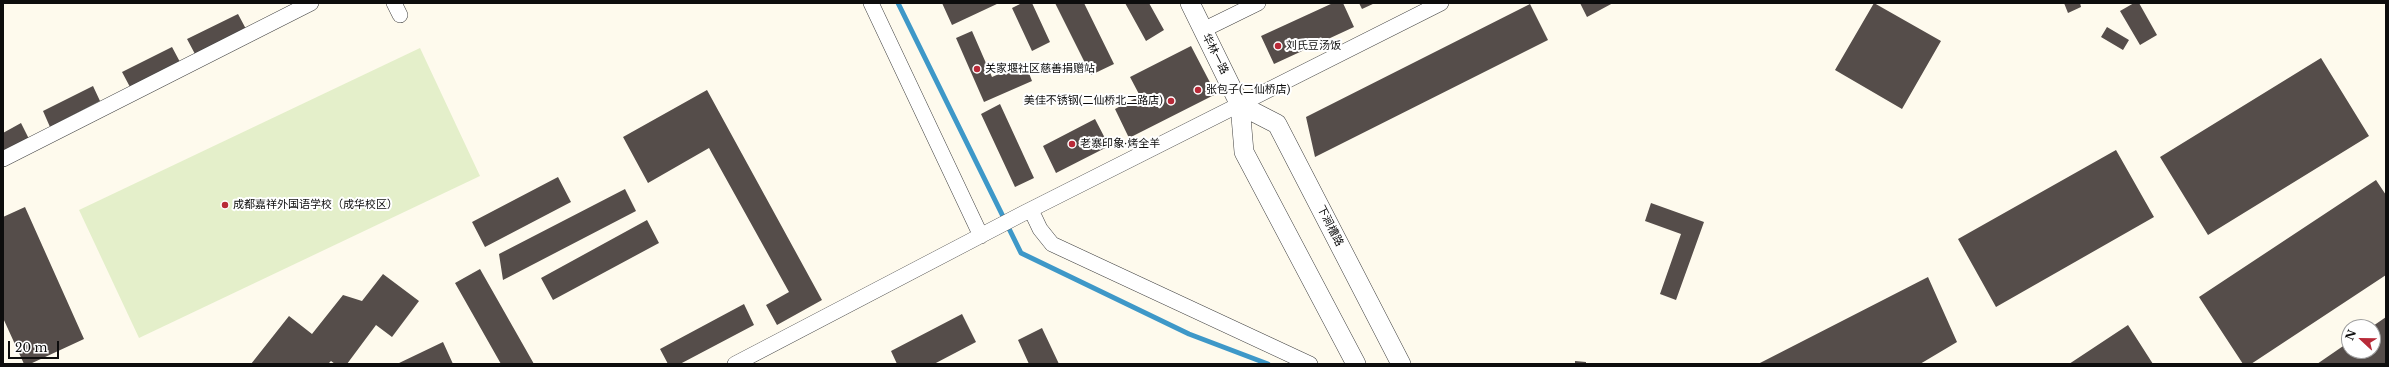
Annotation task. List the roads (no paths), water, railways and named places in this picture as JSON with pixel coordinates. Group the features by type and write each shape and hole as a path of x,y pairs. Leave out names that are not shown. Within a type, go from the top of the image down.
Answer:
{"street":[{"path":"3,159 311,3"},
{"path":"870,3 986,234"},
{"name":"华林一路","path":"1190,3 1240,105"},
{"path":"1203,30 1258,3"},
{"path":"735,364 1028,212 1441,3"},
{"path":"1240,105 1244,152 1356,364"},
{"name":"下涧槽路","path":"1240,105 1278,124 1401,364"},
{"path":"1028,212 1052,244 1310,364"}],"waterway":[{"path":"898,3 1021,253 1189,334 1268,364"}],"place":[{"name":"刘氏豆汤饭","path":"1278,46"},
{"name":"关家堰社区慈善捐赠站","path":"977,69"},
{"name":"张包子(二仙桥店)","path":"1198,90"},
{"name":"美佳不锈钢(二仙桥北二路店)","path":"1171,101"},
{"name":"老寨印象·烤全羊","path":"1072,144"},
{"name":"成都嘉祥外国语学校（成华校区）","path":"225,205"}]}
